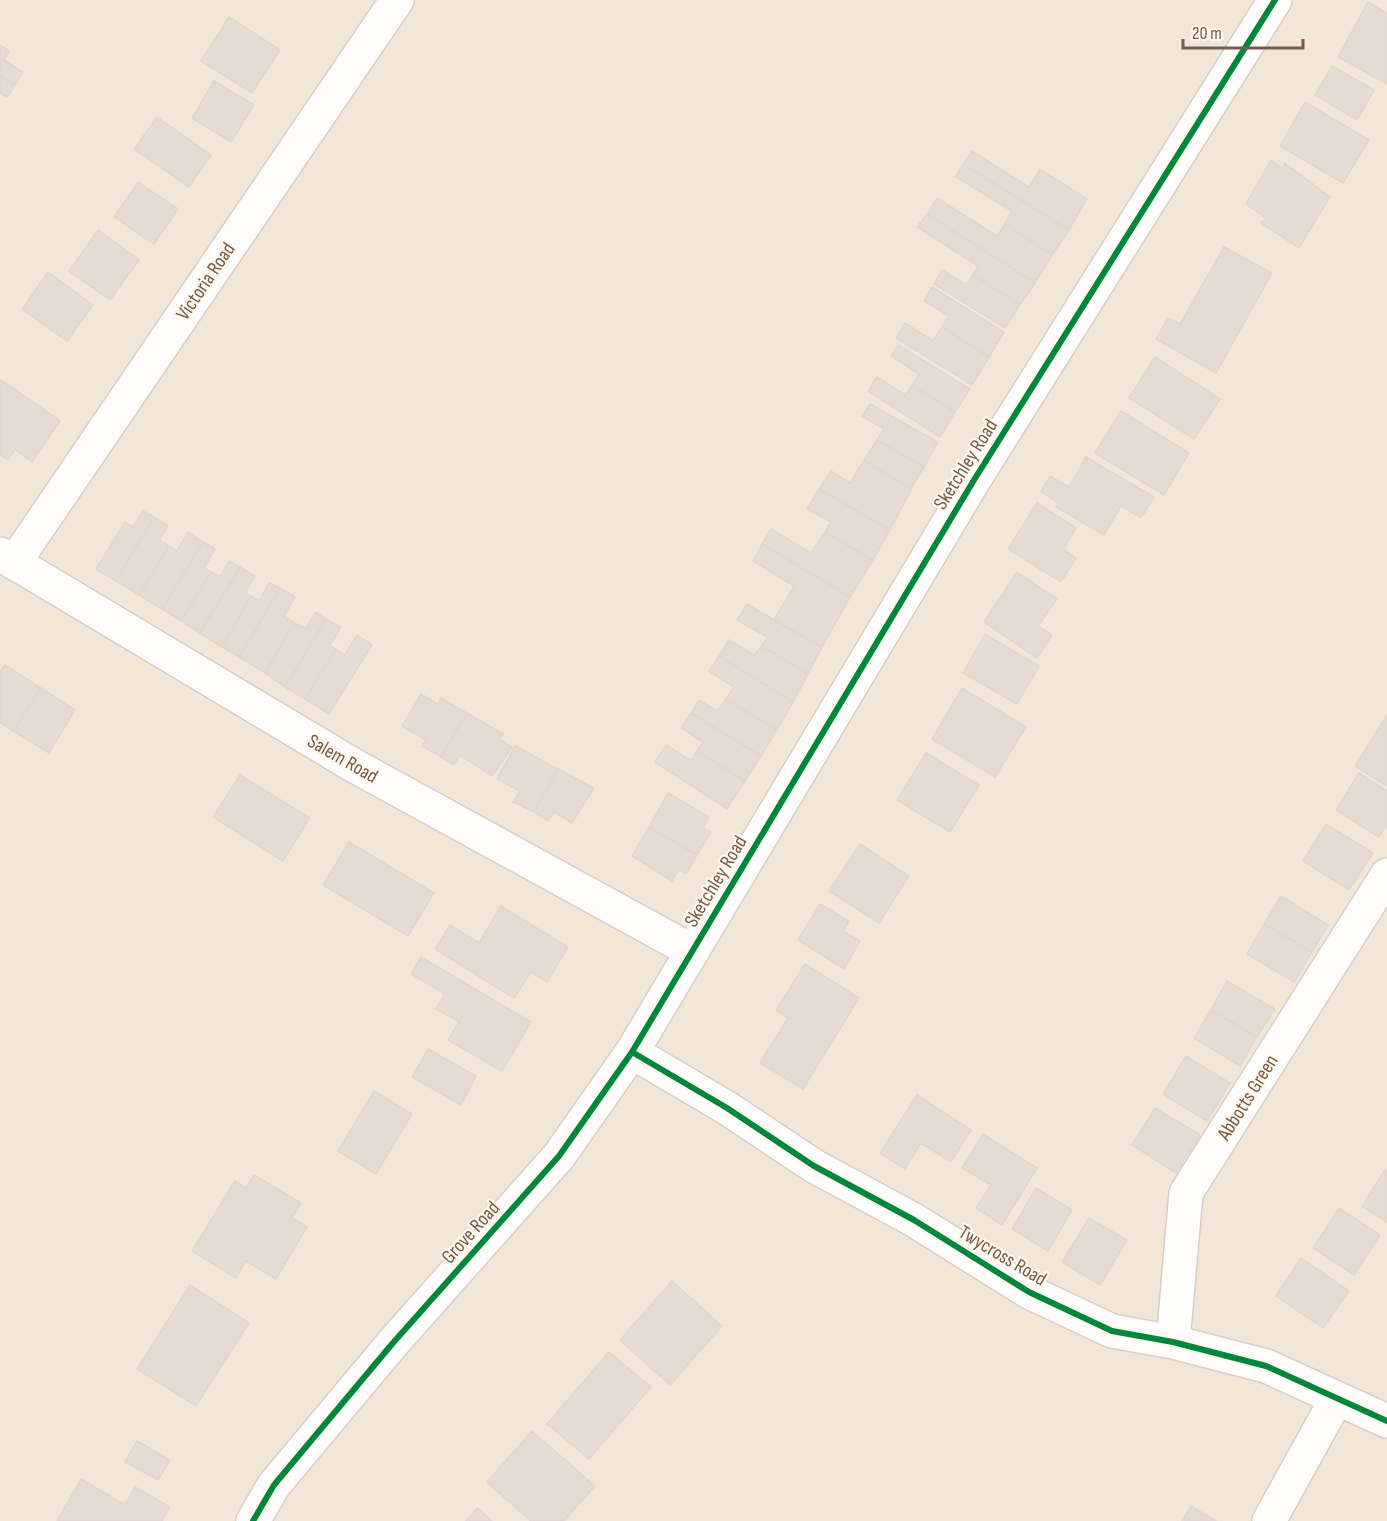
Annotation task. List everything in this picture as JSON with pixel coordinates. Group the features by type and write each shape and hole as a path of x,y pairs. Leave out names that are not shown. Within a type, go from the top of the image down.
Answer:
{"street":[{"name":"Victoria Road","path":"7,558 397,0"},
{"name":"Sketchley Road","path":"692,951 974,480 1275,0"},
{"name":"Salem Road","path":"7,558 353,765 692,951"},
{"name":"Abbotts Green","path":"1173,1342 1186,1193 1387,876"},
{"name":"Grove Road","path":"253,1521 274,1485 384,1353 559,1156 632,1052 692,951"},
{"name":"Twycross Road","path":"632,1052 727,1108 814,1166 914,1220 1029,1292 1112,1331 1173,1342 1266,1366 1387,1421"},
{"path":"1269,1521 1337,1398"}],"shaded area":[{"path":"0,0 1387,0 1387,1521 0,1521"}],"building":[{"path":"1368,2 1387,13 1387,84 1338,57"},
{"path":"229,17 280,50 252,93 201,61"},
{"path":"0,45 9,51 4,60 23,72 15,85 0,75"},
{"path":"1332,66 1374,90 1357,120 1315,95"},
{"path":"0,75 15,85 7,97 0,93"},
{"path":"214,81 254,105 231,142 192,118"},
{"path":"1305,102 1369,140 1343,183 1280,146"},
{"path":"157,117 211,155 189,187 134,149"},
{"path":"972,151 1029,187 1040,169 1087,199 1069,230 963,164"},
{"path":"1271,160 1282,169 1285,163 1330,197 1299,248 1261,223 1266,218 1246,204"},
{"path":"963,164 1069,230 1052,255 1005,224 1012,211 956,177"},
{"path":"138,182 178,209 154,244 114,217"},
{"path":"937,198 997,236 1005,224 1052,255 1035,283 927,214"},
{"path":"927,214 1035,283 1020,305 973,275 978,266 917,227"},
{"path":"98,230 139,260 110,300 69,271"},
{"path":"1224,247 1272,273 1216,373 1156,339 1168,318 1180,324"},
{"path":"942,270 966,285 973,275 1020,305 1005,328 934,284"},
{"path":"48,272 93,305 67,341 22,309"},
{"path":"932,287 1004,332 989,357 942,327 949,316 924,301"},
{"path":"905,323 933,341 942,327 989,357 972,385 896,338"},
{"path":"898,345 970,389 955,412 912,385 919,374 891,356"},
{"path":"1155,357 1220,399 1194,439 1129,398"},
{"path":"877,377 905,395 912,385 955,412 940,437 868,391"},
{"path":"0,379 60,421 32,462 15,449 8,460 0,454"},
{"path":"870,404 938,442 924,467 877,440 884,429 862,416"},
{"path":"1121,411 1189,453 1164,495 1095,453"},
{"path":"877,440 924,467 911,489 864,460"},
{"path":"1086,457 1154,497 1141,518 1121,506 1104,535 1056,507 1059,503 1041,492 1050,476 1069,487"},
{"path":"864,460 911,489 890,530 819,489 831,471 850,483"},
{"path":"819,489 890,530 873,560 825,532 831,522 807,509"},
{"path":"1037,503 1076,528 1063,549 1076,558 1061,582 1008,549"},
{"path":"143,511 154,517 116,581 96,569 125,522 133,527"},
{"path":"154,517 168,526 159,540 169,546 139,595 116,581"},
{"path":"771,529 811,553 825,532 873,560 850,597 762,544"},
{"path":"188,532 203,542 162,609 139,595 169,546 177,551"},
{"path":"203,542 215,549 204,568 211,572 181,621 162,609"},
{"path":"762,544 850,597 822,647 774,620 794,586 753,561"},
{"path":"229,561 240,567 200,633 181,621 211,572 220,577"},
{"path":"240,567 255,576 245,593 251,596 222,647 200,633"},
{"path":"1017,572 1057,599 1038,626 1052,635 1037,658 984,622"},
{"path":"269,583 280,588 239,657 222,647 251,596 259,601"},
{"path":"280,588 295,597 284,616 294,623 265,673 239,657"},
{"path":"747,604 822,647 808,674 762,646 767,637 737,620"},
{"path":"316,612 326,619 285,687 265,673 294,623 306,628"},
{"path":"326,619 341,627 330,646 336,649 305,699 285,687"},
{"path":"985,634 1039,666 1017,704 963,673"},
{"path":"357,635 372,645 329,714 305,699 336,649 345,655"},
{"path":"729,640 754,655 762,646 808,674 793,702 719,656"},
{"path":"719,656 793,702 777,730 726,699 734,687 709,671"},
{"path":"5,665 41,688 13,731 0,722 0,672"},
{"path":"41,688 75,710 49,753 13,731"},
{"path":"962,688 1026,727 995,777 932,739"},
{"path":"421,694 438,704 441,698 467,713 441,757 422,746 426,740 402,726"},
{"path":"726,699 777,730 761,756 691,713 699,700 717,711"},
{"path":"467,713 503,734 499,739 512,747 492,776 460,755 454,765 441,757"},
{"path":"691,713 761,756 745,781 697,751 703,742 681,728"},
{"path":"1387,715 1387,786 1355,766"},
{"path":"666,745 691,761 697,751 745,781 727,809 655,762"},
{"path":"515,746 558,769 534,812 513,802 520,791 497,779"},
{"path":"926,753 979,785 950,832 897,800"},
{"path":"558,769 594,788 572,823 554,812 548,821 534,812"},
{"path":"1359,773 1387,791 1387,824 1379,837 1336,810"},
{"path":"240,775 310,818 283,861 213,817"},
{"path":"668,793 709,817 703,828 711,832 697,855 649,827"},
{"path":"1326,824 1373,853 1349,890 1303,861"},
{"path":"649,827 697,855 686,874 679,869 672,881 632,856"},
{"path":"349,842 434,893 408,936 323,885"},
{"path":"860,844 909,876 879,923 829,891"},
{"path":"1281,896 1328,925 1312,952 1264,924"},
{"path":"820,904 849,921 843,931 860,941 844,969 798,940"},
{"path":"501,906 568,947 547,982 531,972 514,998 435,949 450,925 479,943"},
{"path":"1264,924 1312,952 1294,982 1247,954"},
{"path":"421,957 531,1022 502,1071 448,1040 459,1022 436,1009 445,994 411,974"},
{"path":"805,964 859,998 803,1089 760,1063 788,1018 776,1010"},
{"path":"1227,981 1275,1009 1257,1037 1211,1010"},
{"path":"1211,1010 1257,1037 1240,1066 1194,1038"},
{"path":"428,1049 476,1076 461,1105 412,1077"},
{"path":"1186,1056 1230,1083 1207,1121 1163,1094"},
{"path":"374,1091 412,1114 376,1174 338,1151"},
{"path":"917,1095 971,1130 951,1162 921,1143 905,1169 880,1153"},
{"path":"1155,1108 1200,1135 1176,1173 1132,1145"},
{"path":"983,1134 1037,1168 1002,1225 976,1208 991,1185 962,1168"},
{"path":"1385,1170 1387,1171 1387,1222 1362,1206"},
{"path":"254,1175 301,1203 292,1218 307,1227 276,1279 246,1261 236,1278 192,1251 235,1181 246,1188"},
{"path":"1036,1188 1072,1210 1048,1251 1012,1229"},
{"path":"1339,1208 1380,1235 1354,1275 1313,1248"},
{"path":"1089,1218 1127,1240 1100,1285 1062,1262"},
{"path":"1301,1258 1349,1291 1323,1328 1276,1296"},
{"path":"672,1281 722,1326 670,1385 620,1340"},
{"path":"190,1285 249,1323 196,1406 137,1369"},
{"path":"609,1352 651,1387 589,1459 547,1424"},
{"path":"532,1431 595,1486 564,1521 531,1521 487,1482"},
{"path":"137,1441 170,1460 158,1480 125,1462"},
{"path":"81,1479 125,1505 135,1487 170,1507 162,1521 57,1521"},
{"path":"1191,1506 1216,1521 1182,1521"},
{"path":"477,1508 492,1521 466,1521"}],"cycle path":[{"path":"253,1521 274,1485 392,1344 559,1156 632,1052 974,480 1275,0"},
{"path":"632,1052 727,1108 814,1166 914,1220 1029,1292 1112,1331 1173,1342 1266,1366 1387,1421"}]}
